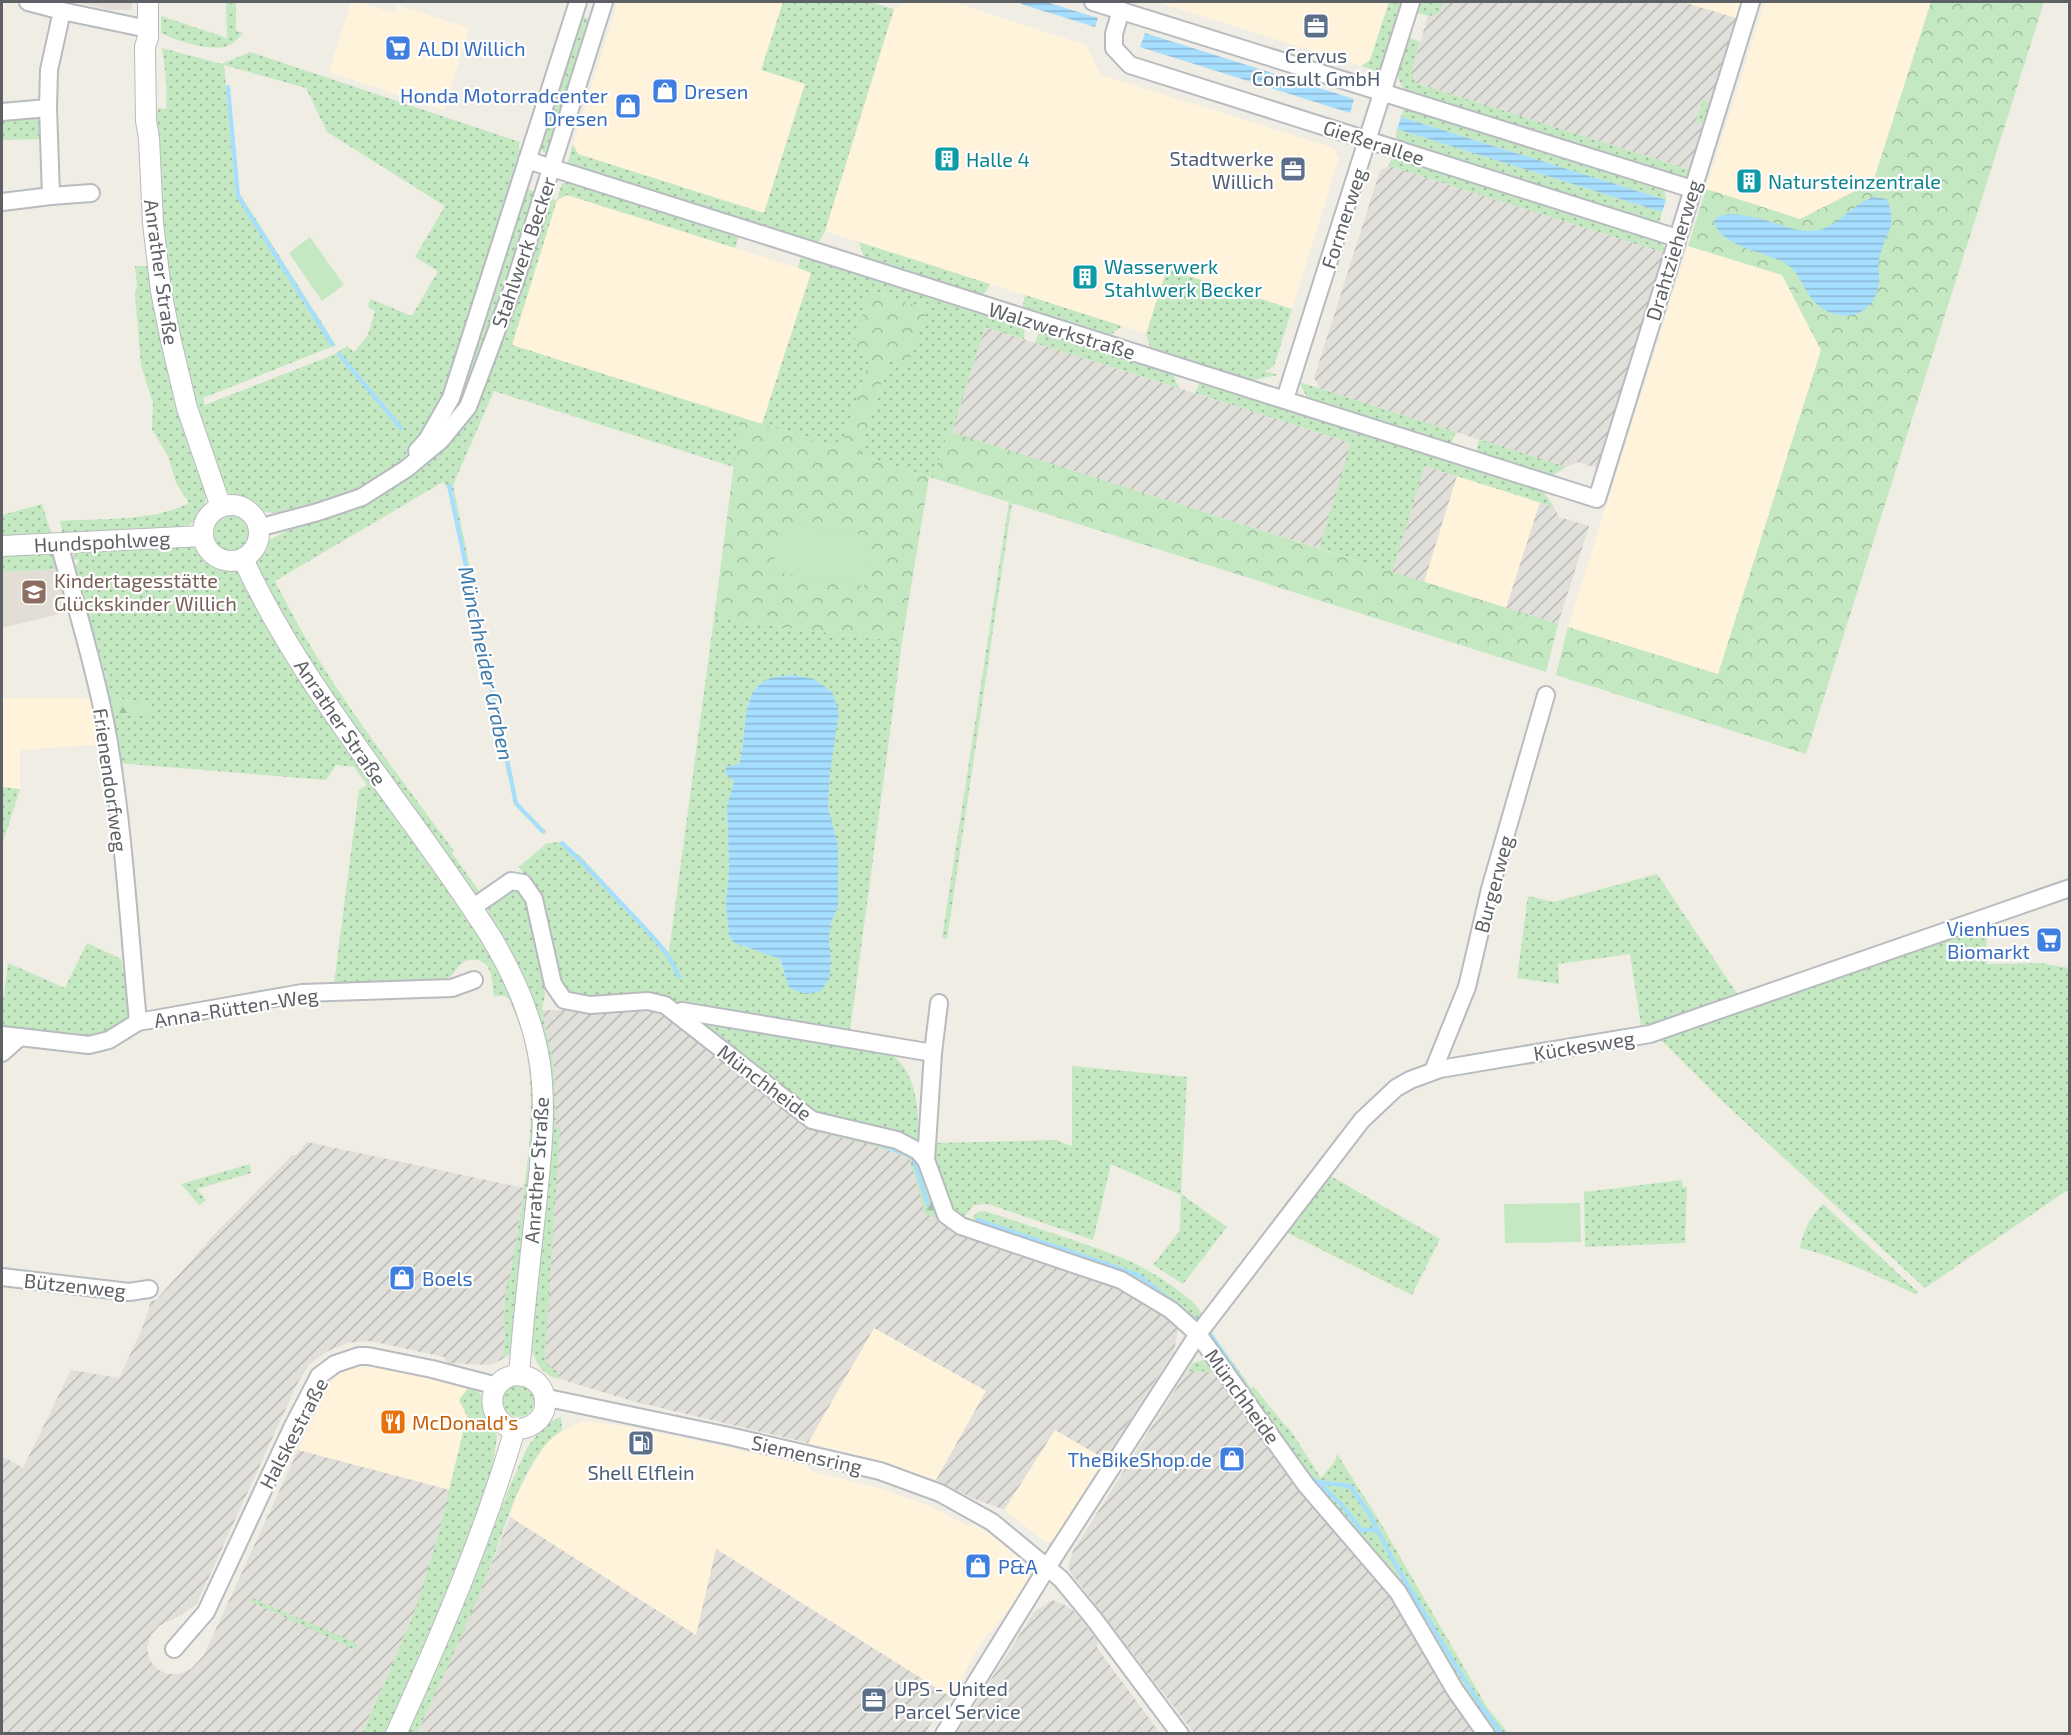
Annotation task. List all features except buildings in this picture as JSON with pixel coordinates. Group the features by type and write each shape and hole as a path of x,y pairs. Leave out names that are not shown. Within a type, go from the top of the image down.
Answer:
{"street":[{"path":"28,2 148,33"},
{"name":"Anrather Straße","path":"148,2 148,33 144,47 146,121 157,256 171,341 193,426 221,507"},
{"name":"Stahlwerk Becker","path":"397,475 427,440 451,398 578,2"},
{"name":"Stahlwerk Becker","path":"258,528 318,512 362,497 397,475 441,440 468,406 516,279 604,2"},
{"path":"1094,2 1692,189"},
{"name":"Formerweg","path":"1285,399 1411,2"},
{"name":"Drahtzieherweg","path":"1597,499 1751,2"},
{"name":"Gießerallee","path":"1121,10 1113,44 1115,51 1130,65 1677,237"},
{"path":"51,196 49,70 62,11"},
{"path":"2,112 48,108"},
{"name":"Walzwerkstraße","path":"527,160 1597,499"},
{"path":"2,202 91,193"},
{"path":"236,506 244,509 255,520 258,528 256,546 243,558 226,561 217,558 205,545 203,536 207,519 221,507 236,506"},
{"name":"Hundspohlweg","path":"2,546 203,536"},
{"name":"Frienendorfweg","path":"59,543 94,674 108,737 117,801 138,1022"},
{"name":"Anrather Straße","path":"243,558 274,621 319,694 472,908 499,950 519,989 531,1024 540,1067 542,1104 540,1159 519,1375"},
{"name":"Burgerweg","path":"1433,1071 1467,987 1490,889 1546,695"},
{"path":"472,908 511,881 523,883 534,898 553,984 564,1000 590,1005 648,1001 665,1005 676,1014 682,1011 933,1053"},
{"name":"Kückesweg","path":"1198,1334 1362,1120 1396,1088 1433,1071 1650,1034 2070,888"},
{"name":"Anna-Rütten-Weg","path":"2,1035 89,1045 109,1040 138,1022 302,993 452,988 474,980"},
{"name":"Münchheide","path":"926,1160 933,1053 939,1003"},
{"name":"Münchheide","path":"676,1014 812,1120 897,1140 918,1151 926,1160 946,1215 961,1226 1121,1280 1171,1310 1198,1334 1306,1485 1398,1592 1455,1690 1486,1734"},
{"path":"2,1053 20,1037"},
{"name":"Bützenweg","path":"2,1277 129,1292 149,1289"},
{"path":"944,1734 1048,1566 1100,1489 1198,1334"},
{"name":"Halskestraße","path":"174,1649 206,1612 292,1426 319,1376 335,1364 359,1356 369,1356 497,1386"},
{"path":"519,1375 533,1379 544,1392 545,1408 537,1421 523,1428 515,1428 506,1426 499,1420 492,1404 497,1386 505,1378 519,1375"},
{"name":"Siemensring","path":"543,1397 880,1471 940,1493 992,1522 1061,1579 1094,1619 1180,1734"},
{"path":"396,1734 466,1574 487,1519 515,1428"}],"shaded area":[{"path":"77,2 132,2 132,10 108,10"},
{"path":"351,2 394,13 397,5 469,28 444,110 329,72"},
{"path":"618,2 783,2 762,70 805,84 764,213 578,154 573,144"},
{"path":"910,2 952,2 1086,45 1101,75 1334,148 1339,158 1292,309 1167,269 1146,334 825,231 894,9"},
{"path":"1157,2 1389,2 1370,60 1361,66"},
{"path":"1443,2 1683,2 1739,19 1712,104 1703,101 1696,121 1707,121 1691,170 1416,83 1411,73 1428,16 1439,14"},
{"path":"1683,2 1745,2 1739,19"},
{"path":"1765,2 1931,2 1873,182 1800,219 1706,189"},
{"path":"1389,166 1665,253 1597,468 1578,462 1566,467 1320,389 1314,378 1380,171"},
{"path":"567,195 811,272 762,424 512,345 557,200"},
{"path":"1688,246 1782,275 1821,350 1718,675 1568,627"},
{"path":"985,327 1352,443 1319,548 952,433"},
{"path":"1425,466 1457,476 1424,582 1392,572"},
{"path":"1457,476 1540,502 1506,608 1424,582"},
{"path":"1540,502 1554,507 1559,517 1589,526 1558,624 1506,608"},
{"name":"Kindertagesstätte Glückskinder Willich","path":"60,569 71,611 2,628 2,572"},
{"path":"2,698 94,698 105,744 20,750 20,789 2,787"},
{"path":"651,1006 871,1145 909,1157 939,1214 1117,1285 1168,1312 1178,1330 1174,1351 1105,1459 1055,1430 1004,1510 970,1497 936,1480 986,1391 874,1328 808,1443 632,1401 560,1379 558,1372 547,1364 545,1357 559,1128 556,1129 554,1066 542,1010 594,1010"},
{"path":"307,1142 524,1188 510,1280 507,1280 503,1321 505,1334 503,1359 490,1365 448,1363 444,1357 370,1341 347,1343 326,1352 309,1365 297,1384 197,1603 182,1615 159,1626 151,1635 147,1646 149,1659 157,1669 167,1674 180,1674 191,1669 204,1655 298,1450 450,1490 414,1614 362,1733 2,1733 2,1456 23,1468 71,1370 119,1378 142,1329 151,1301 156,1300 212,1237"},
{"path":"874,1328 986,1391 936,1480 866,1457 808,1443"},
{"path":"375,1366 437,1380 467,1390 459,1400 467,1416 449,1486 450,1490 298,1450 331,1382 343,1372 358,1367"},
{"path":"1187,1371 1217,1372 1286,1473 1396,1605 1479,1733 1194,1733 1071,1573 1068,1566 1073,1551"},
{"path":"582,1421 619,1425 807,1465 811,1471 882,1489 932,1507 968,1526 976,1525 1009,1548 1023,1561 1028,1570 1027,1580 1017,1600 985,1638 970,1661 954,1699 717,1549 696,1636 510,1517 515,1498 543,1448 551,1438"},
{"path":"1055,1430 1105,1459 1054,1540 1047,1543 1004,1510"},
{"path":"510,1517 696,1635 716,1549 954,1699 945,1701 925,1733 417,1734 484,1583"},
{"path":"1052,1600 1074,1611 1098,1641 1097,1648 1160,1733 957,1733 1034,1612"}],"green space":[{"path":"226,2 236,2 236,31 243,33 228,46 204,47 161,33 161,16 227,38"},
{"path":"783,2 870,2 894,9 825,231 817,245 578,170 568,162 573,144 578,154 764,213 805,84 761,70"},
{"path":"1389,2 1405,2 1385,62 1379,72 1361,66 1370,60"},
{"path":"1418,2 1443,2 1439,14 1428,16 1415,12"},
{"path":"1931,2 2044,2 1806,754 1556,675 1568,627 1718,674 1821,350 1782,275 1688,246 1706,189 1800,219 1873,182"},
{"path":"578,15 593,20 553,148 545,153 538,147"},
{"path":"1407,37 1420,42 1411,73 1416,83 1691,170 1689,178 1683,179 1411,94 1404,88 1398,76"},
{"path":"162,48 221,64 250,52 520,142 518,149 524,149 446,398 418,442 398,463 377,480 356,492 308,507 278,513 263,512 227,492 219,478 196,417 165,268 156,124 158,108 166,109","holes":["224,65 306,88 327,132 445,206 415,257 438,271 412,316 370,299 368,307 375,311 368,335 354,352 347,346 333,355 205,405 203,398 336,345 240,194 236,195"]},
{"path":"1703,100 1712,104 1704,124 1696,122"},
{"path":"1406,104 1664,183 1666,200 1401,117"},
{"path":"31,117 40,120 43,139 2,140 2,120"},
{"path":"1397,129 1662,212 1658,227 1395,145"},
{"path":"1393,153 1662,238 1665,253 1389,166"},
{"path":"577,182 740,234 735,248 567,195 557,200 562,183"},
{"path":"524,188 538,193 462,406 445,421"},
{"path":"547,198 557,200 512,345 740,417 734,467 494,391 453,485 518,803 547,832 544,835 514,805 448,489 443,482 275,581 336,687 454,851 452,853 489,905 509,891 514,890 525,894 539,939 545,995 542,1010 554,1066 556,1128 560,1128 545,1357 549,1366 558,1372 560,1379 549,1375 542,1369 532,1351 548,1146 549,1100 514,995 535,1067 535,1143 512,1352 503,1359 505,1334 503,1321 507,1280 510,1279 531,1122 528,1059 521,1029 509,999 505,996 494,996 487,965 478,960 464,962 443,981 334,984 359,790 367,785 354,767 336,765 326,780 117,763 109,713 152,713 151,702 105,698 102,689 106,678 96,640 88,631 73,574 79,559 70,561 77,552 175,544 193,547 212,562 222,567 232,567 261,554 268,541 286,531 328,517 372,498 475,405 501,342","holes":["489,906 488,917 514,995 467,909"]},
{"path":"310,237 344,285 322,301 289,253"},
{"path":"859,242 990,284 982,297 865,260"},
{"path":"802,253 1025,324 1024,339 985,327 952,433 948,432 933,478 859,455 889,360 927,309 871,291 852,348 871,354 841,449 762,424 811,273 798,268"},
{"path":"135,266 151,266 206,493 206,504 199,519 174,528 134,533 63,536 60,521 143,516 175,509 189,503 176,483 168,456 152,429 153,403 141,365"},
{"path":"1167,269 1292,309 1274,366 1265,371 1278,375 1248,381 1151,350 1146,334"},
{"path":"870,291 927,309 908,365 889,360 859,455 929,477 902,642 714,618 740,417 841,449 871,354 852,348"},
{"path":"1025,295 1122,326 1108,337 1022,310"},
{"path":"1040,329 1171,370 1179,388 1035,343"},
{"path":"1201,380 1541,488 1554,507 1425,466 1392,572 1319,548 1351,443 1195,393"},
{"path":"1299,382 1456,432 1450,446 1309,401"},
{"path":"948,431 1558,624 1546,672 933,478"},
{"path":"1479,439 1566,467 1552,476 1476,454"},
{"path":"1009,502 1012,503 947,939 942,938"},
{"path":"42,504 52,536 2,540 2,515"},
{"path":"231,514 245,520 251,534 245,548 231,554 217,548 211,534 217,520"},
{"path":"780,522 871,536 864,586 773,572"},
{"path":"45,551 53,554 60,569 2,572 2,554"},
{"path":"714,618 902,642 850,1031 679,1002 677,1008 579,997 566,989 554,973 538,893 519,867 547,843 563,842 582,858 669,952","holes":["793,675 830,772 828,807 838,845 838,907 831,922 829,938 831,962 784,975 780,959 733,942 729,935 726,904 729,869 727,806 734,781 725,773 726,767 739,765 749,702 754,691 762,683 774,677"]},
{"path":"105,698 151,702 152,713 109,713"},
{"path":"2,787 20,789 2,845"},
{"path":"1657,874 1740,998 1642,1032 1630,954 1558,964 1559,984 1517,978 1528,896 1554,902"},
{"path":"1986,922 1987,964 2041,963 2069,968 2069,1189 1925,1288 1720,1099 1658,1037"},
{"path":"87,943 121,959 123,972 127,971 131,1007 128,1019 120,1027 88,1040 2,1029 2,1008 8,963 65,988"},
{"path":"673,1017 811,1125 873,1140 914,1154 920,1163 939,1214 936,1218 925,1214 909,1157 810,1130 671,1020"},
{"path":"688,1017 886,1052 896,1058 910,1078 917,1103 917,1140 912,1143 815,1116"},
{"path":"1072,1066 1187,1077 1181,1194 1227,1227 1183,1284 1153,1265 1180,1230 1181,1195 1111,1164 1093,1240 988,1204 974,1205 962,1219 943,1191 935,1159 934,1143 1056,1140 1072,1146"},
{"path":"250,1164 251,1173 197,1189 206,1200 199,1205 181,1184"},
{"path":"1327,1174 1440,1239 1412,1295 1284,1231"},
{"path":"1682,1180 1683,1187 1687,1187 1685,1243 1585,1247 1584,1192"},
{"path":"1580,1203 1581,1242 1505,1243 1504,1204"},
{"path":"1823,1204 1918,1292 1915,1294 1844,1262 1800,1248 1808,1224"},
{"path":"985,1211 1125,1259 1157,1276 1182,1294 1193,1303 1204,1319 1199,1325 1151,1292 974,1223 973,1217 978,1212"},
{"path":"1209,1329 1251,1388 1253,1386 1289,1428 1321,1478 1335,1461 1337,1454 1377,1517 1487,1707 1508,1733 1493,1733 1297,1463 1207,1333"},
{"path":"1204,1360 1211,1362 1400,1603 1455,1698 1451,1701 1396,1605 1286,1473 1217,1372 1187,1371 1193,1363"},
{"path":"518,1385 529,1390 534,1401 529,1412 518,1417 507,1412 502,1401 507,1390"},
{"path":"468,1388 479,1392 483,1398 497,1437 493,1463 470,1549 389,1733 362,1734 414,1614 439,1533 467,1416 459,1400"},
{"path":"561,1417 562,1430 548,1442 524,1478 476,1602 417,1733 405,1734 471,1587 527,1448 544,1425"},
{"path":"252,1598 358,1644 355,1650 250,1601"}],"water":[{"path":"1022,2 1046,2 1098,18 1095,27 1021,4"},
{"path":"1145,33 1354,99 1350,113 1140,47"},
{"path":"1401,117 1666,200 1662,212 1397,129"},
{"path":"1874,197 1886,199 1891,216 1891,223 1878,263 1879,283 1871,303 1864,310 1846,316 1826,311 1817,304 1787,264 1734,243 1718,230 1714,221 1730,214 1742,215 1799,230 1812,231 1831,225 1864,201"},
{"path":"793,675 814,679 832,692 839,712 830,772 828,807 838,845 838,907 831,922 829,938 831,962 829,979 821,991 806,994 789,988 780,959 733,942 729,935 726,904 729,869 727,806 734,781 725,773 726,767 739,764 746,714 754,691 762,683 774,677"}],"waterway":[{"name":"Münchheider Graben","path":"228,87 238,196 332,344"},
{"name":"Münchheider Graben","path":"339,354 401,428"},
{"name":"Münchheider Graben","path":"449,486 516,803 542,831"},
{"name":"Münchheider Graben","path":"562,843 655,940 669,957 679,977"},
{"name":"Münchheider Graben","path":"876,1143 913,1157 928,1205"},
{"name":"Münchheider Graben","path":"978,1220 1138,1275 1174,1303"},
{"name":"Münchheider Graben","path":"1180,1308 1199,1322"},
{"name":"Münchheider Graben","path":"1209,1332 1249,1391"},
{"name":"Münchheider Graben","path":"1309,1476 1317,1482 1350,1486 1370,1515 1394,1562 1448,1653 1481,1706 1502,1734"},
{"name":"Münchheider Graben","path":"1318,1482 1342,1505 1362,1531 1370,1529 1378,1532"}],"place":[{"name":"Cervus Consult GmbH","path":"1316,26"},
{"name":"ALDI Willich","path":"398,48"},
{"name":"Dresen","path":"665,91"},
{"name":"Honda Motorradcenter Dresen","path":"628,106"},
{"name":"Halle 4","path":"947,159"},
{"name":"Stadtwerke Willich","path":"1293,169"},
{"name":"Natursteinzentrale","path":"1749,181"},
{"name":"Wasserwerk Stahlwerk Becker","path":"1085,277"},
{"name":"Kindertagesstätte Glückskinder Willich","path":"34,592"},
{"name":"Vienhues Biomarkt","path":"2049,940"},
{"name":"Boels","path":"402,1278"},
{"name":"McDonald's","path":"393,1422"},
{"name":"Shell Elflein","path":"641,1443"},
{"name":"TheBikeShop.de","path":"1232,1459"},
{"name":"P&A","path":"978,1566"},
{"name":"UPS - United Parcel Service","path":"874,1700"}]}
